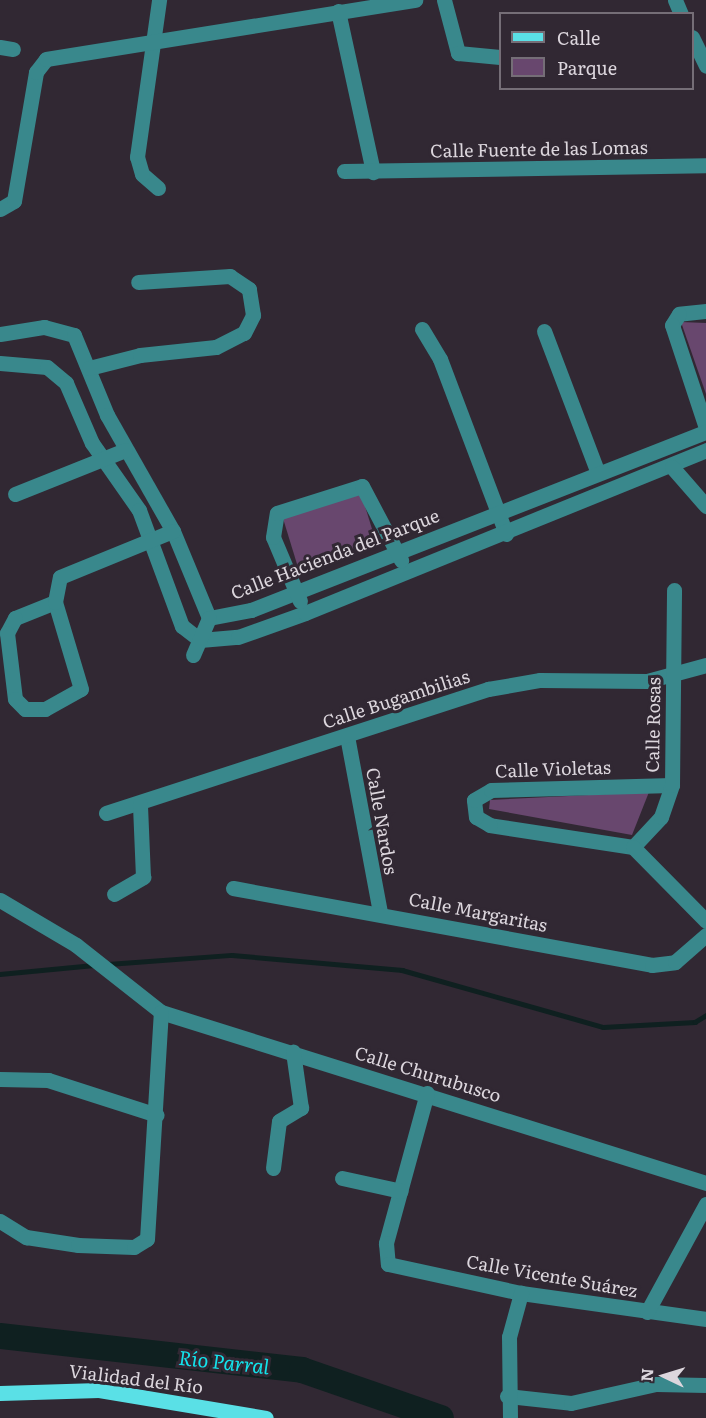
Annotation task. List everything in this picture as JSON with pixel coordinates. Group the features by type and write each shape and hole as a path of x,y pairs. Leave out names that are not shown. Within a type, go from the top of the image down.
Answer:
{"main road":[{"name":"Vialidad del Río","path":"0,1393 99,1390 266,1418"}],"street":[{"path":"158,188 142,174 137,157 159,0"},
{"path":"0,209 14,201 40,65 56,56 154,43 338,10 415,0"},
{"path":"444,0 458,52 499,57"},
{"path":"338,10 374,172"},
{"path":"694,39 702,59"},
{"name":"Calle Fuente de las Lomas","path":"344,171 706,165"},
{"path":"89,368 140,355 216,347 244,333 253,315 249,289 230,276 138,282"},
{"path":"706,310 674,319 677,352 706,430"},
{"path":"0,334 44,327 69,331 89,368 125,450 173,531 209,618 197,647"},
{"path":"423,329 440,359 506,534"},
{"path":"544,331 598,473"},
{"path":"0,363 58,373 104,461 139,510 182,626 197,647"},
{"name":"Calle Hacienda del Parque","path":"209,618 235,615 706,430"},
{"path":"15,494 104,461 125,450"},
{"path":"197,647 238,638 305,613 672,467 706,450"},
{"path":"672,467 706,506"},
{"path":"305,613 272,528 277,513 362,486 398,551 406,572"},
{"path":"55,602 15,618 7,633 15,699 25,709 45,709 81,689 55,602 56,585 65,572 173,531"},
{"name":"Calle Rosas","path":"633,847 661,817 672,785 674,590"},
{"name":"Calle Bugambilias","path":"105,813 140,804 519,682 673,678 706,665"},
{"name":"Calle Nardos","path":"347,736 380,913"},
{"name":"Calle Violetas","path":"633,847 490,825 476,817 474,800 491,790 672,785"},
{"path":"114,894 143,877 140,804"},
{"path":"633,847 706,921"},
{"name":"Calle Margaritas","path":"233,888 380,913 651,965 675,962 706,935"},
{"name":"Calle Churubusco","path":"0,900 76,945 143,995 161,1012 427,1093 706,1183"},
{"path":"0,1221 26,1237 116,1248 141,1245 151,1230 161,1012"},
{"path":"273,1168 279,1121 301,1108 293,1052"},
{"path":"0,1079 48,1080 157,1115"},
{"path":"342,1178 401,1191 427,1093"},
{"name":"Calle Vicente Suárez","path":"401,1191 385,1250 393,1267 520,1293 706,1319"},
{"path":"647,1312 706,1204"},
{"path":"510,1418 507,1396 509,1337 520,1293"},
{"path":"507,1396 571,1404 656,1384 706,1384"}],"green space":[{"path":"681,322 706,323 706,394"},
{"path":"361,493 377,545 298,569 283,517"},
{"path":"649,792 632,835 489,809 490,800"}],"waterway":[{"path":"108,964 232,955 402,970 603,1027 695,1022 706,1015"},
{"path":"0,974 94,965"},
{"name":"Río Parral","path":"0,1336 302,1370 441,1418"}]}
